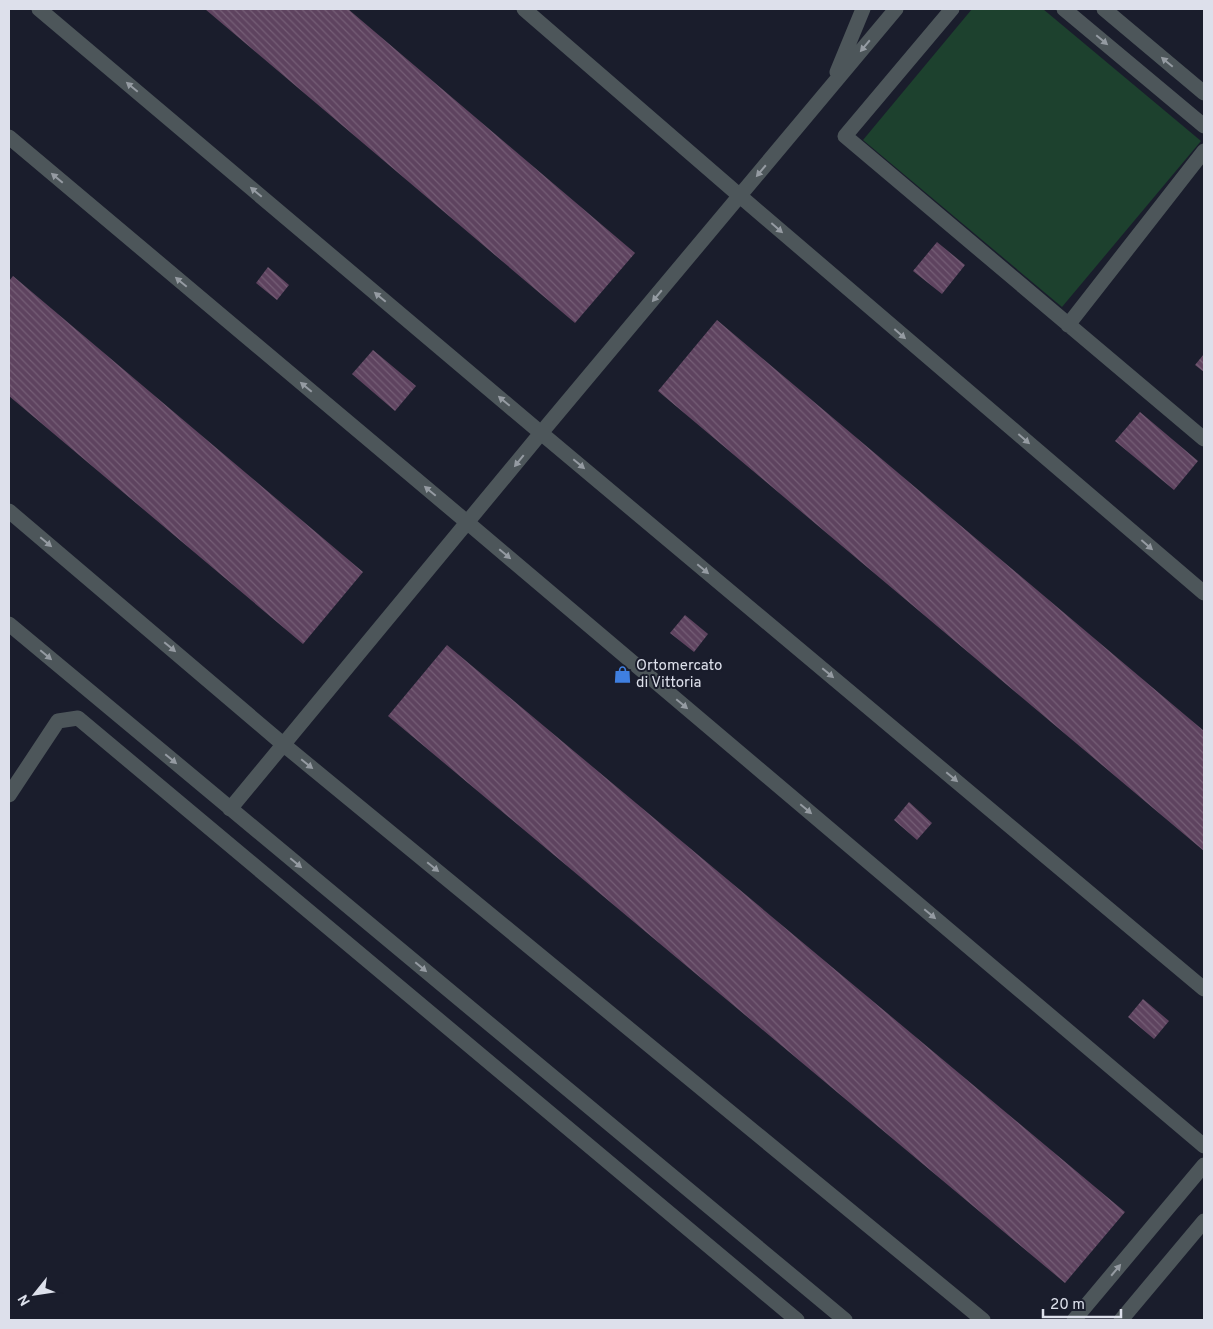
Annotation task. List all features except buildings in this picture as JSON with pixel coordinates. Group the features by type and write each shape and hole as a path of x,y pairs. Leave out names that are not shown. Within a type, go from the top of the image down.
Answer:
{"street":[{"path":"39,9 1204,989"},
{"path":"524,9 1204,593"},
{"path":"830,87 863,9"},
{"path":"230,809 541,433 896,9"},
{"path":"952,9 845,136 1204,439"},
{"path":"1064,9 1204,126"},
{"path":"1104,9 1204,93"},
{"path":"9,138 468,522 1204,1146"},
{"path":"1068,325 1204,151"},
{"path":"9,511 284,745 983,1320"},
{"path":"9,624 845,1320"},
{"path":"9,795 58,721 78,718 797,1320"},
{"path":"1074,1320 1204,1165"},
{"path":"1121,1320 1204,1221"}],"green space":[{"path":"972,9 1043,9 1201,141 1062,307 863,140"}],"place":[{"name":"Ortomercato di Vittoria","path":"622,675"}]}
